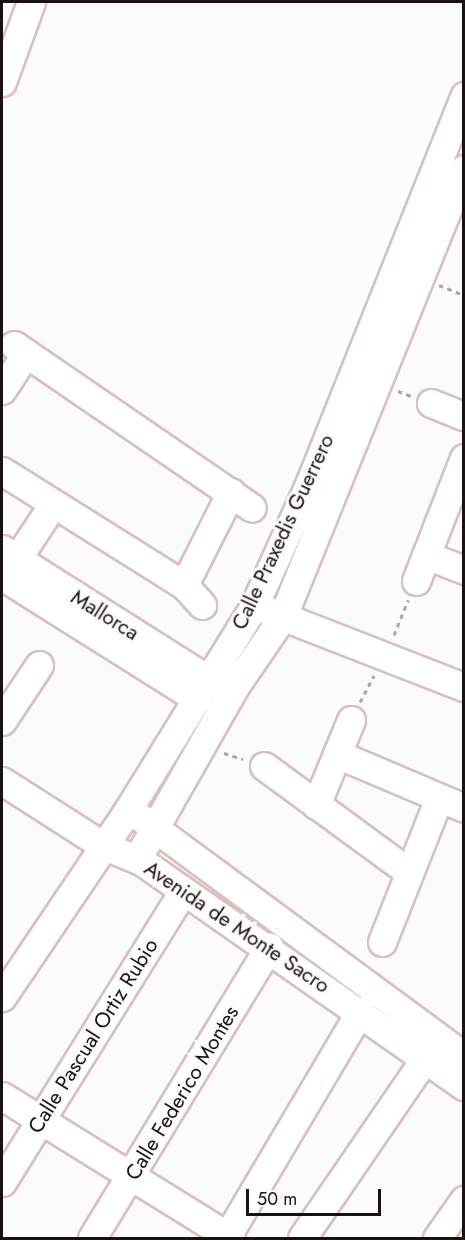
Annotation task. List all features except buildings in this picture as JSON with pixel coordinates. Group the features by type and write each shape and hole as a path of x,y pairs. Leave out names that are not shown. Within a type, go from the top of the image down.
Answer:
{"street":[{"path":"2,82 7,51 31,2"},
{"name":"Calle Praxedis Guerrero","path":"2,997 102,845 128,810 254,606 310,482 464,96"},
{"name":"Calle Praxedis Guerrero","path":"137,859 158,828 202,746 283,616 380,384 464,169"},
{"path":"2,390 20,349 252,508"},
{"path":"431,404 464,416"},
{"path":"416,581 464,458"},
{"path":"2,471 193,595 231,492"},
{"path":"7,561 52,504"},
{"path":"426,555 464,570"},
{"name":"Mallorca","path":"7,561 66,603 203,689"},
{"path":"254,606 464,687"},
{"path":"2,721 39,665"},
{"path":"316,805 351,720"},
{"path":"337,754 451,803 409,872 381,942"},
{"path":"264,765 409,872"},
{"name":"Avenida de Monte Sacro","path":"2,781 102,845 137,859 269,947 360,1011 424,1060 464,1086"},
{"name":"Avenida de Monte Sacro","path":"128,810 158,828 464,1056"},
{"name":"Calle Pascual Ortiz Rubio","path":"2,1182 183,891"},
{"name":"Calle Federico Montes","path":"92,1239 132,1177 269,947"},
{"path":"2,1096 228,1238 360,1011"},
{"path":"302,1239 424,1060"},
{"path":"437,1239 464,1200"}],"path":[{"path":"380,384 431,404"},
{"path":"202,746 264,765"}]}
